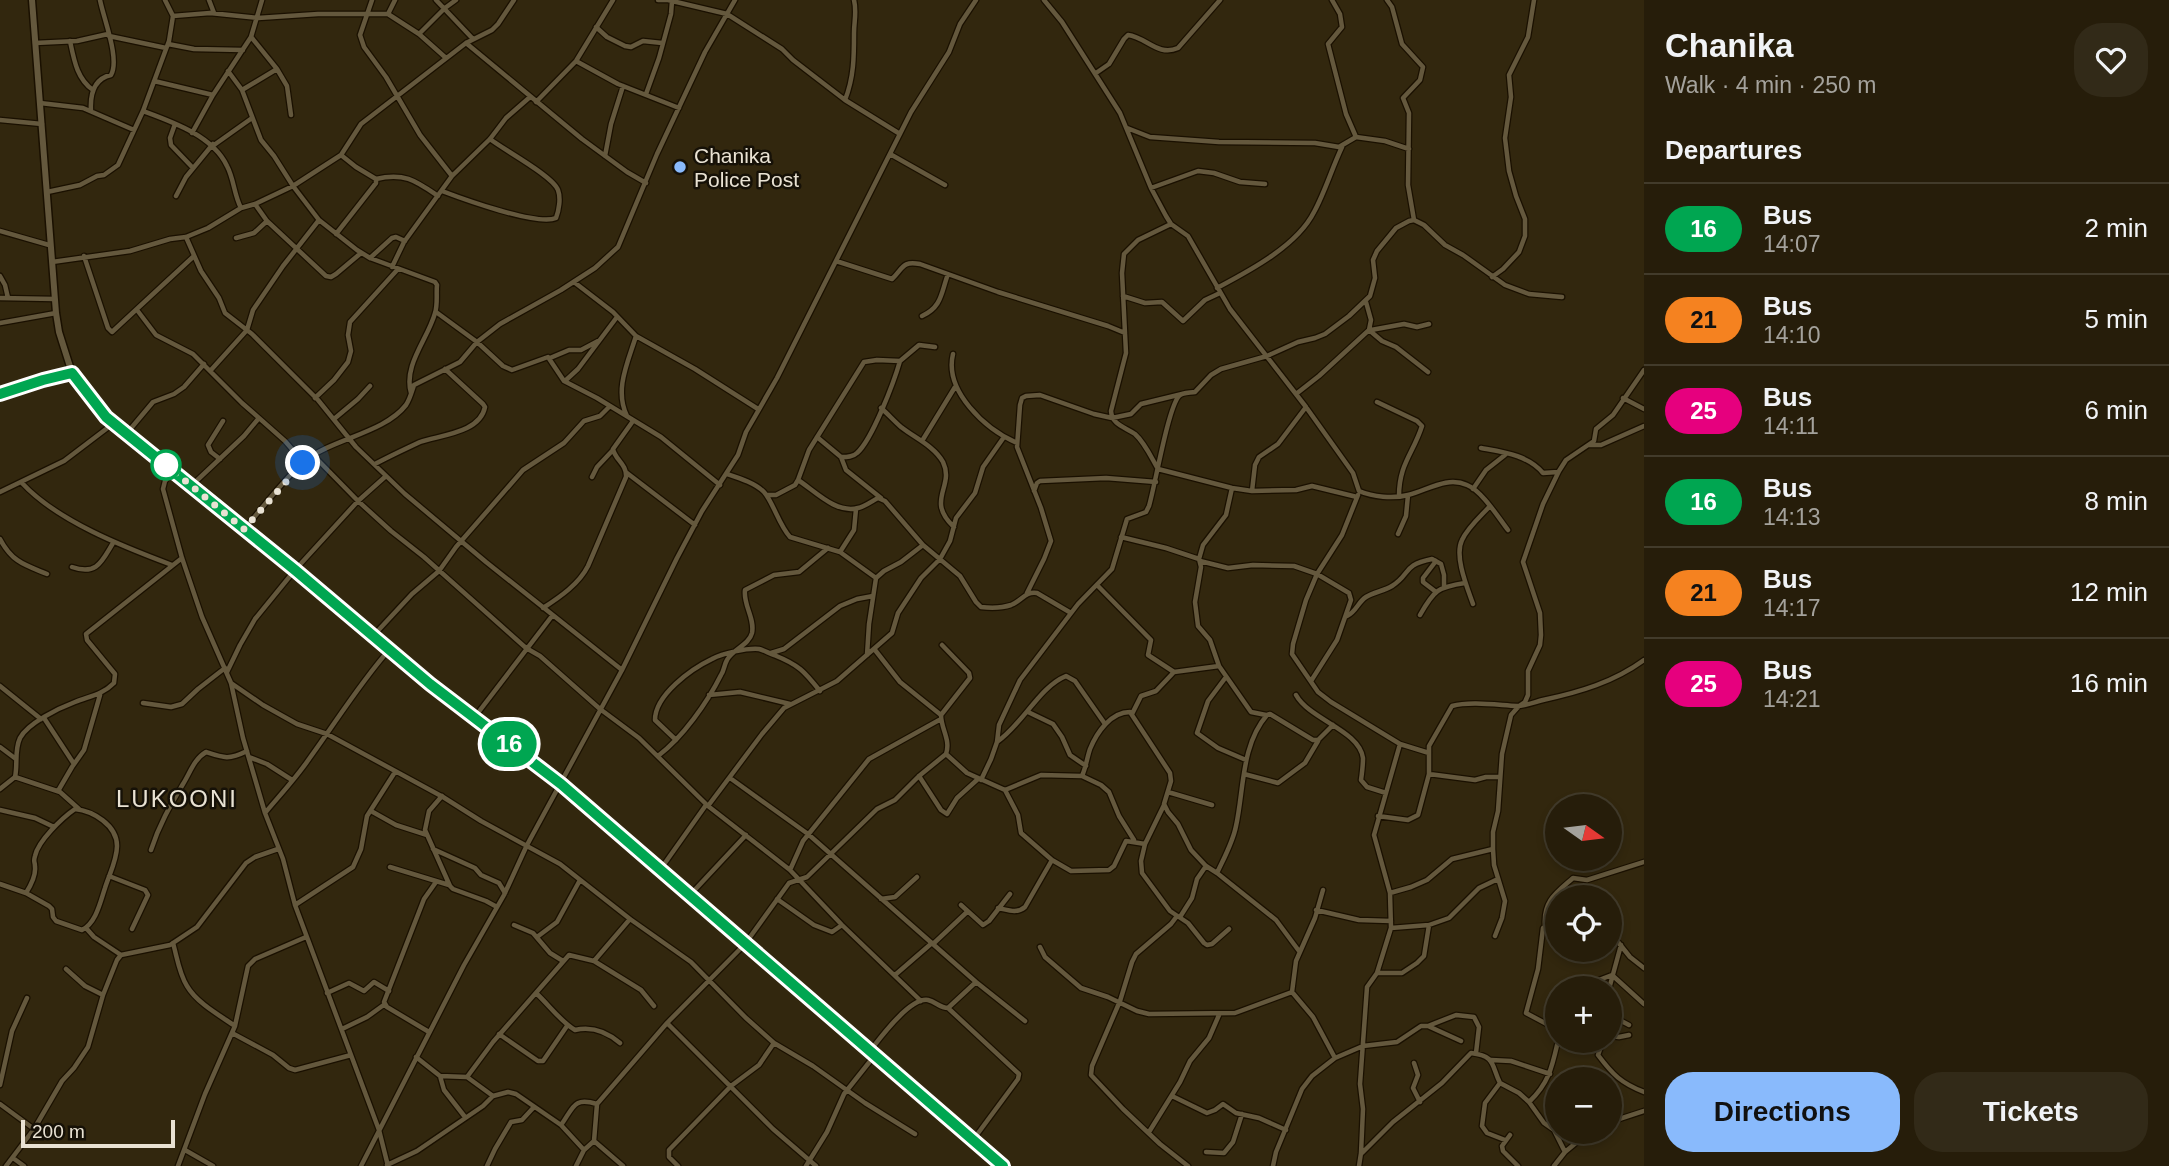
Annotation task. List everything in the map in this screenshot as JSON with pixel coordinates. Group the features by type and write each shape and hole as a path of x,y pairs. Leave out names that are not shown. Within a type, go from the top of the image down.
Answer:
{"main road":[{"path":"32,0 56,313 72,373 95,404 114,424 295,570 389,650 561,784 1003,1166"},
{"path":"0,394 72,373"}],"street":[{"path":"91,111 93,90 101,78 114,71 114,58 100,0"},
{"path":"46,192 80,185 113,170 124,155 167,46 173,16 165,0"},
{"path":"209,0 214,13"},
{"path":"192,133 251,37 262,0"},
{"path":"372,0 360,35 364,47 386,77 430,150 452,176"},
{"path":"388,14 396,0"},
{"path":"436,0 473,39"},
{"path":"419,34 456,0"},
{"path":"506,0 509,8"},
{"path":"52,262 130,251 186,237 208,228 241,208 293,187 341,155 361,124 466,43 498,24 514,0"},
{"path":"536,103 576,61 613,0"},
{"path":"657,0 694,3 727,13 782,49 845,100 900,134"},
{"path":"646,94 671,14 669,0"},
{"path":"244,529 313,455 391,417 406,405 414,385 460,362 477,342 500,324 574,282 595,268 618,247 657,154 705,52 736,0"},
{"path":"845,100 854,69 857,14 854,0"},
{"path":"361,1166 464,965 505,893 527,845 622,670 695,525 727,474 900,134 976,0"},
{"path":"1044,0 1062,22 1120,113 1151,188 1171,224 1188,236 1230,309 1353,473 1358,494 1342,535 1317,574 1306,600 1293,644 1293,654 1318,692 1331,702 1400,744 1429,753"},
{"path":"1096,74 1109,64 1128,36 1135,36 1157,49 1172,51 1178,48 1220,0"},
{"path":"1332,0 1340,14 1342,27 1328,44 1346,114 1356,137"},
{"path":"1387,0 1392,7 1402,44 1423,67 1420,80 1403,98 1409,113 1408,185 1414,220"},
{"path":"1492,277 1519,251 1525,236 1525,219 1509,171 1505,138 1511,97 1509,75 1528,37 1534,0"},
{"path":"173,16 214,13 258,18 318,14 388,14 419,34 446,58"},
{"path":"596,27 625,46 632,47 643,41 662,43"},
{"path":"34,43 108,35 167,46 243,50"},
{"path":"251,37 287,86 291,115"},
{"path":"70,41 76,68 93,90"},
{"path":"466,43 582,139 646,183"},
{"path":"576,61 623,86 680,108"},
{"path":"242,90 277,69"},
{"path":"228,71 242,90 261,140 319,220 370,258 437,285 436,312 413,363 409,381 411,393"},
{"path":"154,80 213,95"},
{"path":"605,156 611,124 623,86"},
{"path":"315,398 348,362 351,351 348,335 350,322 395,268 405,241 452,176 490,139 506,118 530,97"},
{"path":"40,103 91,111 134,130"},
{"path":"143,111 175,124 213,145 228,167 241,208"},
{"path":"176,196 193,168 213,145 252,118"},
{"path":"0,120 42,124"},
{"path":"175,124 170,138 171,145 193,168"},
{"path":"1126,128 1161,139 1315,143 1342,147"},
{"path":"1123,296 1145,303 1162,302 1183,321 1218,290 1283,247 1305,224 1316,210 1342,147 1356,137 1385,141 1409,149"},
{"path":"442,191 495,209 545,220 556,218 559,193 555,186 541,173 490,139"},
{"path":"890,154 945,185"},
{"path":"341,155 376,179 398,176 409,178 438,196"},
{"path":"1151,188 1198,171 1214,173 1240,182 1265,184"},
{"path":"335,234 375,186 376,179"},
{"path":"255,204 267,221 326,276 331,277 361,253"},
{"path":"211,370 247,330 253,310 319,220"},
{"path":"817,437 841,457 846,470 881,498 923,545 960,576 976,603 981,607 1010,605 1027,593 1051,541 1022,464 1017,443 1020,405 1026,396 1040,395 1112,418 1131,414 1141,404 1195,392 1221,369 1267,356 1325,334 1366,302 1374,285 1373,260 1377,251 1396,228 1414,220 1424,225 1445,245 1505,285 1529,294 1562,297"},
{"path":"236,238 254,233 267,221"},
{"path":"1171,224 1138,240 1128,249 1123,261 1126,353 1111,411 1115,423 1139,438 1158,469 1252,491 1296,490 1312,486 1358,494 1399,496 1443,482 1467,484 1490,506 1508,530"},
{"path":"0,231 50,245"},
{"path":"186,237 201,271 219,298 225,313 247,330 315,398 348,438 386,476 552,616 622,670"},
{"path":"370,258 392,238 405,241"},
{"path":"85,256 109,330 112,332 194,256"},
{"path":"836,261 892,279 903,265 910,262 1126,333"},
{"path":"922,316 938,306 948,274"},
{"path":"0,276 8,298"},
{"path":"574,282 598,299 636,336 758,409"},
{"path":"0,298 55,299"},
{"path":"1366,302 1371,320 1370,330"},
{"path":"137,310 156,335 189,351 211,370 285,441 303,463"},
{"path":"436,312 477,342 503,366 512,370 544,357 550,358 569,350 581,350 601,338"},
{"path":"0,323 56,313"},
{"path":"564,381 578,369 617,317"},
{"path":"1296,394 1370,330 1404,324 1417,327 1429,324"},
{"path":"1370,330 1428,372"},
{"path":"627,417 621,395 636,336"},
{"path":"841,457 852,457 858,453 871,432 900,361 919,345 935,346"},
{"path":"953,354 950,367 956,387 974,410 1003,437 1017,443"},
{"path":"550,358 564,381 664,439 720,485"},
{"path":"767,495 776,495 795,485 809,450 864,362 900,361"},
{"path":"127,433 153,402 184,387 204,364"},
{"path":"375,464 422,442 460,432 483,412 483,404 445,369"},
{"path":"1495,936 1505,901 1497,879 1493,849 1502,754 1511,715 1525,702 1528,695 1528,671 1540,645 1541,635 1540,613 1523,562 1550,487 1559,471 1566,460 1594,441 1595,429 1613,415 1644,370"},
{"path":"334,419 370,386"},
{"path":"922,441 956,387"},
{"path":"919,776 941,810 947,814 957,798 979,779 991,759 999,725 1020,680 1071,613 1112,569 1127,519 1146,512 1174,406 1182,394"},
{"path":"1623,398 1644,409"},
{"path":"1377,402 1422,426 1405,459 1399,496"},
{"path":"373,636 406,600 439,571 523,470 564,443 584,421 600,416 610,406"},
{"path":"1252,491 1255,465 1259,457 1278,444 1306,407"},
{"path":"881,408 943,461 946,481 940,502 946,519 954,527"},
{"path":"191,486 244,436 259,418"},
{"path":"220,459 211,452 208,445 223,421"},
{"path":"592,477 633,421"},
{"path":"0,492 64,461 114,424"},
{"path":"1588,445 1601,444 1644,426"},
{"path":"660,870 777,715 791,704 836,681 892,633 898,613 921,578 940,559 950,541 960,512 975,492 983,467 1003,437"},
{"path":"1481,447 1520,456 1543,473 1559,471"},
{"path":"613,449 627,473 695,525"},
{"path":"1473,489 1486,470 1505,454"},
{"path":"313,455 358,501 526,648 540,656 600,709 639,738 707,805 799,878 842,925 921,1001"},
{"path":"174,471 165,481 163,489 182,558 202,617 231,683 265,813 283,859 306,937 379,1130 387,1166 417,1151 494,1096 508,1093 516,1094 561,1125 584,1150"},
{"path":"543,608 565,593 585,571 617,503 627,473"},
{"path":"727,474 761,489 790,537 840,552 876,578"},
{"path":"143,704 171,707 183,704 198,689 226,671 255,619 295,570 358,501 386,476"},
{"path":"1034,491 1040,481 1106,478 1156,482"},
{"path":"798,480 824,500 844,508 856,509 881,498"},
{"path":"22,483 48,506 113,543 173,566"},
{"path":"1232,488 1226,515 1203,545 1195,602 1198,626 1210,640 1219,666 1251,712 1270,715 1313,740 1318,740"},
{"path":"1398,534 1406,516 1408,495"},
{"path":"1473,604 1465,583 1459,547 1462,538 1490,506"},
{"path":"840,552 854,530 856,509"},
{"path":"1121,537 1228,568 1253,565 1294,566 1317,574 1349,593 1351,600 1337,640 1311,681"},
{"path":"0,539 16,561 47,575"},
{"path":"72,567 87,571 94,569 113,543"},
{"path":"867,657 876,578 923,545"},
{"path":"658,756 677,740 721,675 728,659 748,641 752,632 752,621 745,590 774,575 799,572 828,548"},
{"path":"0,789 15,777 16,748 26,730 69,704 100,694 114,682 116,676 87,640 86,634 182,558"},
{"path":"1345,617 1353,613 1366,597 1393,586 1409,567 1429,560 1436,561 1443,568 1444,586"},
{"path":"1436,561 1423,578 1423,582 1436,592"},
{"path":"1420,615 1436,592 1444,586 1465,583"},
{"path":"1097,585 1152,640 1148,655 1174,672"},
{"path":"1027,593 1037,593 1071,613"},
{"path":"770,654 784,649 840,606 873,596"},
{"path":"474,718 552,616"},
{"path":"790,870 803,841 869,759 941,717 971,678 942,645"},
{"path":"677,740 655,720 659,702 675,685 712,659 736,651 760,649 794,663 820,691"},
{"path":"265,813 327,734 368,674 389,650"},
{"path":"576,1166 584,1150 594,1141 597,1104 667,1023 745,944 789,883 807,877 877,809 895,800 946,754 947,739 941,717 900,682 875,650"},
{"path":"1378,816 1408,820 1418,815 1429,774 1429,746 1452,706 1463,703 1497,703 1518,706 1597,687 1625,674 1644,660"},
{"path":"1132,714 1141,696 1156,691 1174,672 1219,666"},
{"path":"997,742 1009,733 1058,679 1069,676 1105,724"},
{"path":"1226,677 1209,701 1197,733 1218,748 1246,760"},
{"path":"231,683 297,724 327,734 560,864 691,962 774,1042 915,1134"},
{"path":"0,686 43,718 74,764"},
{"path":"708,695 740,692 791,704"},
{"path":"58,791 84,750 100,694"},
{"path":"1296,695 1301,705 1310,712 1350,737 1360,748 1363,758 1361,780 1364,785 1386,793"},
{"path":"1082,776 1091,747 1105,724 1126,711 1132,714 1167,766 1171,781 1164,804 1145,844 1141,862 1142,873 1170,911 1188,923 1207,945 1212,944 1229,929"},
{"path":"1028,712 1052,724 1062,737 1070,755 1086,766"},
{"path":"1217,873 1236,830 1246,760 1261,722 1267,715"},
{"path":"1244,774 1278,783 1305,763 1318,740 1333,725"},
{"path":"1359,1166 1363,1109 1360,1084 1367,986 1377,973 1391,925 1390,893 1374,835 1400,744"},
{"path":"0,747 16,759"},
{"path":"151,850 162,820 192,768 206,752 221,758 248,754 292,780"},
{"path":"946,754 967,773 1005,790 1018,815 1021,833 1052,860 1071,871 1110,870 1124,842 1129,840 1145,844"},
{"path":"295,905 353,867 361,849 365,821 395,772"},
{"path":"1429,774 1475,780 1499,777"},
{"path":"1005,790 1041,775 1082,776 1109,792 1119,816 1135,842"},
{"path":"15,777 58,791 80,810"},
{"path":"730,778 808,834 976,982 1025,1021"},
{"path":"1168,792 1212,805"},
{"path":"442,796 428,812 425,827 432,849 450,886"},
{"path":"1164,804 1191,850 1206,866 1276,920 1299,951"},
{"path":"0,810 36,818 54,827"},
{"path":"0,884 26,893 51,907 56,921 78,930 86,928 100,905 117,844 104,821 80,810 71,811 54,827 36,851 35,874 26,893"},
{"path":"370,811 396,825 428,835"},
{"path":"690,896 746,835"},
{"path":"6,1166 34,1129 62,1081 75,1068 88,1047 103,995 121,955 173,943 197,927 246,863 278,849"},
{"path":"432,849 475,868 481,875 499,883 505,893"},
{"path":"1390,893 1427,880 1452,859 1493,849"},
{"path":"998,908 1021,911 1052,860"},
{"path":"1565,885 1573,878 1587,880 1644,862"},
{"path":"1188,1166 1160,1144 1091,1076 1092,1066 1120,1001 1136,954 1178,917 1192,898 1206,866"},
{"path":"390,867 450,886 497,908"},
{"path":"109,876 145,890 148,895 132,929"},
{"path":"880,899 895,897 917,877"},
{"path":"1316,910 1391,925 1429,925 1450,918 1479,888 1497,879"},
{"path":"537,937 557,922 580,880"},
{"path":"342,1029 367,1017 384,1004 424,899 436,881"},
{"path":"1323,890 1299,951 1292,992 1313,1017 1335,1058"},
{"path":"961,905 983,925 1010,894"},
{"path":"777,899 814,925 832,932 842,925"},
{"path":"895,975 967,912"},
{"path":"594,961 631,919"},
{"path":"514,925 537,937 550,953 563,961"},
{"path":"1377,973 1402,974 1417,963 1424,956 1429,925"},
{"path":"1545,926 1540,936 1538,969 1526,1013 1545,1023"},
{"path":"86,928 94,937 121,955"},
{"path":"178,1166 205,1094 235,1026 246,970 251,961 306,937"},
{"path":"173,943 179,969 187,986 235,1026"},
{"path":"1622,946 1644,968"},
{"path":"1040,947 1045,957 1081,988 1149,1014 1234,1013 1292,992"},
{"path":"467,1077 499,1034 569,956 594,961 640,990 654,1006"},
{"path":"1616,962 1612,975 1644,1004"},
{"path":"66,969 85,986 103,995"},
{"path":"327,993 349,984 364,991 374,982 388,991"},
{"path":"948,1009 976,982"},
{"path":"536,993 553,1008 567,1026 575,1030 584,1028 605,1032 620,1043"},
{"path":"0,1085 12,1031 27,998"},
{"path":"808,1163 848,1089 886,1030 904,1012 927,1000 948,1009 1019,1074 973,1140"},
{"path":"384,1004 429,1032"},
{"path":"1149,1132 1190,1061 1209,1038 1219,1015"},
{"path":"1273,1166 1276,1152 1302,1090 1312,1076 1335,1058 1363,1046 1397,1042 1421,1026 1456,1015 1474,1017 1479,1027 1476,1054"},
{"path":"1622,1021 1629,1025"},
{"path":"667,1023 808,1163 816,1166"},
{"path":"499,1034 538,1061 543,1061 567,1026"},
{"path":"1428,1026 1461,1041"},
{"path":"232,1033 273,1055 289,1069 295,1070 351,1055"},
{"path":"1622,1036 1629,1035"},
{"path":"678,1166 669,1157 669,1150 731,1086 759,1065 774,1042"},
{"path":"1599,1053 1612,1073 1628,1086 1644,1092"},
{"path":"1361,1153 1393,1122 1442,1083 1469,1054 1491,1060 1505,1059 1545,1072"},
{"path":"416,1057 440,1076 444,1090 465,1117"},
{"path":"1491,1060 1500,1083 1529,1102 1544,1123 1554,1130 1565,1152"},
{"path":"1414,1063 1418,1075 1413,1088 1420,1102"},
{"path":"440,1076 467,1077 494,1096"},
{"path":"1500,1083 1485,1103 1482,1126 1487,1133 1504,1140"},
{"path":"1529,1102 1545,1084"},
{"path":"1172,1096 1207,1113 1223,1104 1286,1130"},
{"path":"561,1125 578,1102 584,1100 597,1104"},
{"path":"0,1104 34,1129"},
{"path":"487,1166 511,1122 522,1120 534,1107"},
{"path":"1622,1118 1644,1111"},
{"path":"1206,1152 1224,1153 1233,1142 1242,1114"},
{"path":"1510,1135 1504,1140 1503,1151 1518,1166"},
{"path":"594,1141 622,1166"},
{"path":"1554,1166 1575,1144"},
{"path":"185,1150 212,1166"},
{"path":"13,1158 24,1166"}],"bus line":[{"name":"16","path":"0,394 72,373 106,417 295,570 430,684 561,784 1003,1166"}],"place":[{"name":"Chanika Police Post","path":"680,167"}],"district":[{"name":"LUKOONI","path":"177,798"}],"route":[{"path":"166,465 244,529 303,463"}]}
